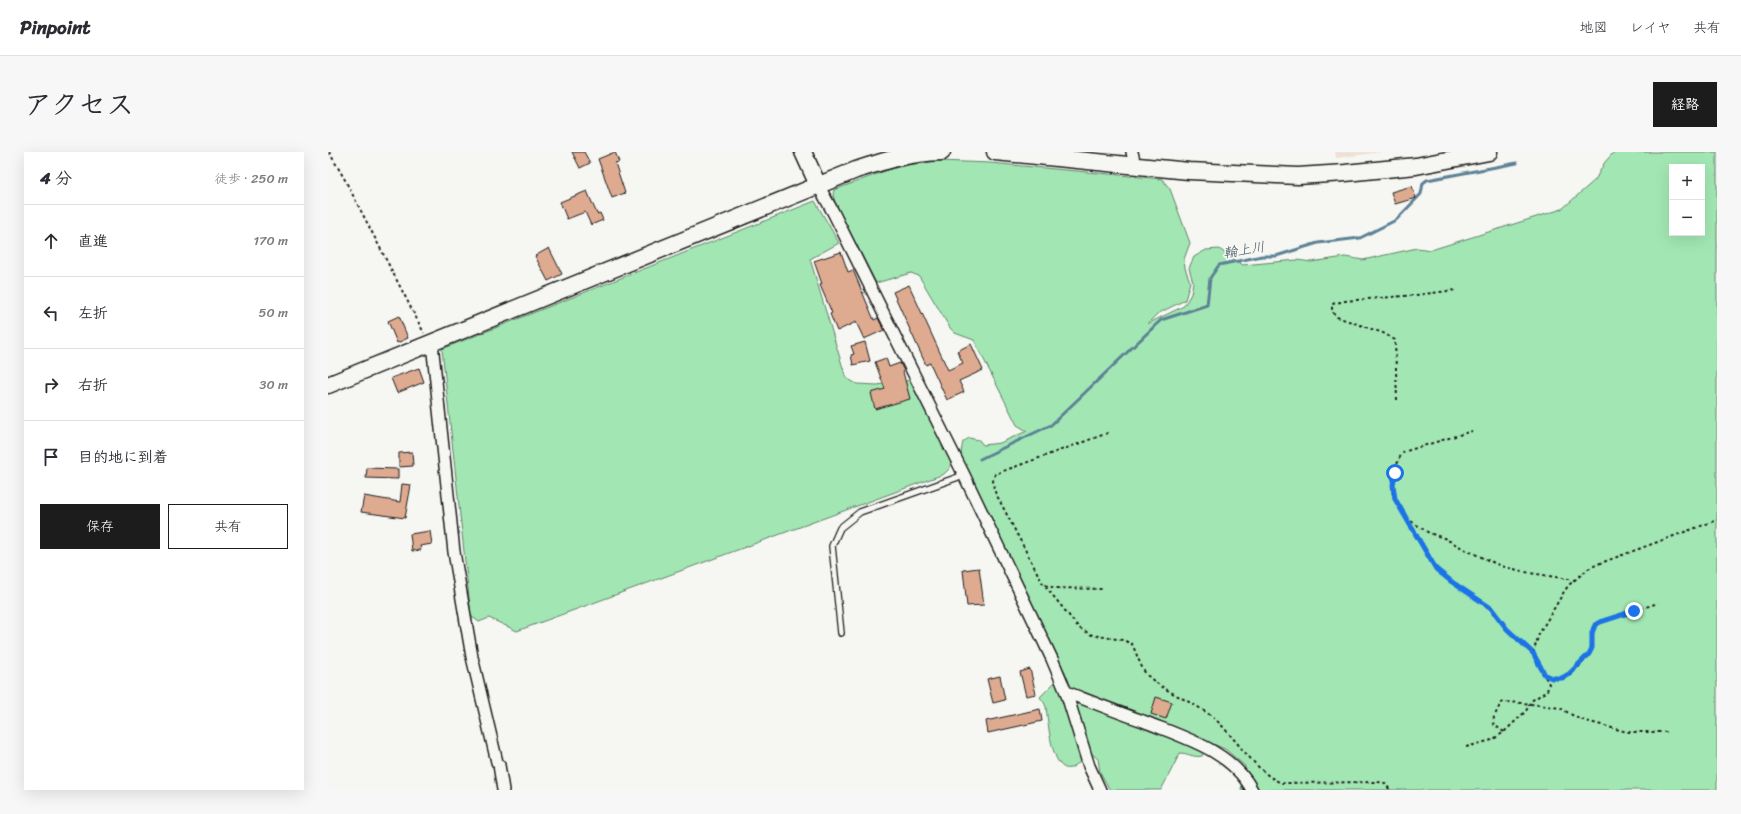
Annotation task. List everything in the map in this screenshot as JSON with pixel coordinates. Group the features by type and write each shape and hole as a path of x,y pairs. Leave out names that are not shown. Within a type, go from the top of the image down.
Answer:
{"street":[{"path":"802,152 964,475 1052,659 1066,692 1089,766 1100,790"},
{"path":"328,385 818,185 889,159 916,153 942,152"},
{"path":"996,152 1133,159 1197,172 1298,176 1416,166 1489,152"},
{"path":"432,343 454,552 472,657 497,762 499,765 503,790"},
{"path":"1066,692 1181,736 1211,750 1230,763 1246,778 1252,790"}],"lane":[{"path":"841,633 832,546 840,528 860,512 964,475"}],"path":[{"path":"329,152 344,178 425,336 432,343"},
{"path":"1397,400 1394,340 1383,333 1337,317 1332,312 1332,304 1345,301 1456,290"},
{"path":"1466,747 1492,740 1504,732 1526,711 1531,701 1546,691 1549,684 1533,653 1507,629 1491,608 1440,573 1395,499 1393,491 1395,473 1401,455 1409,450 1472,431"},
{"path":"1108,433 995,474 993,481 994,490 1044,585 1083,631 1132,644 1147,676 1202,709 1215,719 1234,738 1266,775 1275,781 1282,783 1378,782 1385,783 1390,790"},
{"path":"1405,517 1428,533 1444,538 1466,550 1502,566 1530,573 1575,580"},
{"path":"1533,653 1539,634 1565,590 1588,569 1717,520"},
{"path":"1044,585 1055,588 1102,589"},
{"path":"1545,675 1552,678 1562,678 1580,665 1592,648 1593,628 1600,622 1658,603"},
{"path":"1504,732 1493,724 1494,717 1501,703 1509,702 1562,709 1579,719 1627,732 1670,732"}],"shaded area":[{"path":"1335,152 1382,152 1336,158"}],"green space":[{"path":"1614,152 1717,152 1717,790 1241,790 1245,766 1225,749 1208,742 1202,756 1180,753 1161,790 1110,790 1100,772 1098,759 1091,753 1071,768 1064,768 1059,763 1055,754 1046,707 1040,697 1062,675 1066,674 966,471 968,469 962,457 963,442 969,438 979,440 983,445 1000,443 1027,431 1017,425 974,340 955,333 950,328 919,276 911,273 876,283 835,202 833,194 834,190 899,166 939,161 990,163 1162,179 1170,189 1190,243 1184,259 1185,268 1190,282 1185,300 1157,314 1147,324 1184,306 1191,294 1193,282 1189,268 1194,257 1206,250 1219,249 1243,265 1297,260 1311,262 1345,257 1363,260 1417,248 1431,250 1562,209 1595,180 1605,162"},
{"path":"815,201 839,243 810,259 846,378 857,384 877,385 912,380 951,461 950,468 944,474 517,631 489,618 479,622 471,616 442,349"}],"building":[{"path":"572,152 584,152 590,163 580,168"},
{"path":"615,152 619,162 615,163 625,193 612,198 598,159"},
{"path":"1412,186 1416,198 1395,204 1391,192"},
{"path":"587,191 597,214 600,213 603,220 591,225 585,212 567,219 560,202"},
{"path":"549,248 562,274 548,281 535,256"},
{"path":"841,252 848,272 853,270 874,320 878,318 884,330 864,339 856,322 837,331 830,314 832,313 820,285 822,284 814,261"},
{"path":"909,285 948,370 963,363 957,351 971,344 983,370 959,381 964,392 947,400 930,363 926,365 893,292"},
{"path":"399,316 408,338 397,343 388,321"},
{"path":"865,342 870,361 853,365 851,355 854,354 851,346"},
{"path":"886,358 889,367 900,363 904,371 910,399 875,409 871,393 885,389 875,362"},
{"path":"419,368 424,382 397,393 391,378"},
{"path":"412,452 413,466 399,467 399,453"},
{"path":"367,468 398,469 398,479 366,478"},
{"path":"402,484 411,485 405,518 361,512 364,496 400,502"},
{"path":"430,531 432,544 420,546 421,550 412,551 410,534"},
{"path":"979,568 984,605 967,606 963,570"},
{"path":"1030,669 1036,694 1026,696 1020,672"},
{"path":"1000,676 1005,700 993,703 987,679"},
{"path":"1156,697 1172,702 1166,719 1151,714"},
{"path":"1040,709 1042,721 988,733 986,721"}],"waterway":[{"name":"輪上川","path":"980,459 1051,425 1161,320 1207,305 1210,278 1219,265 1262,256 1276,256 1318,243 1360,238 1396,220 1421,194 1423,183 1427,180 1517,163"}],"route":[{"path":"1395,473 1393,495 1436,569 1452,582 1491,608 1507,629 1533,653 1545,675 1552,678 1562,678 1569,674 1580,665 1589,654 1592,648 1592,633 1595,625 1634,611"}]}
